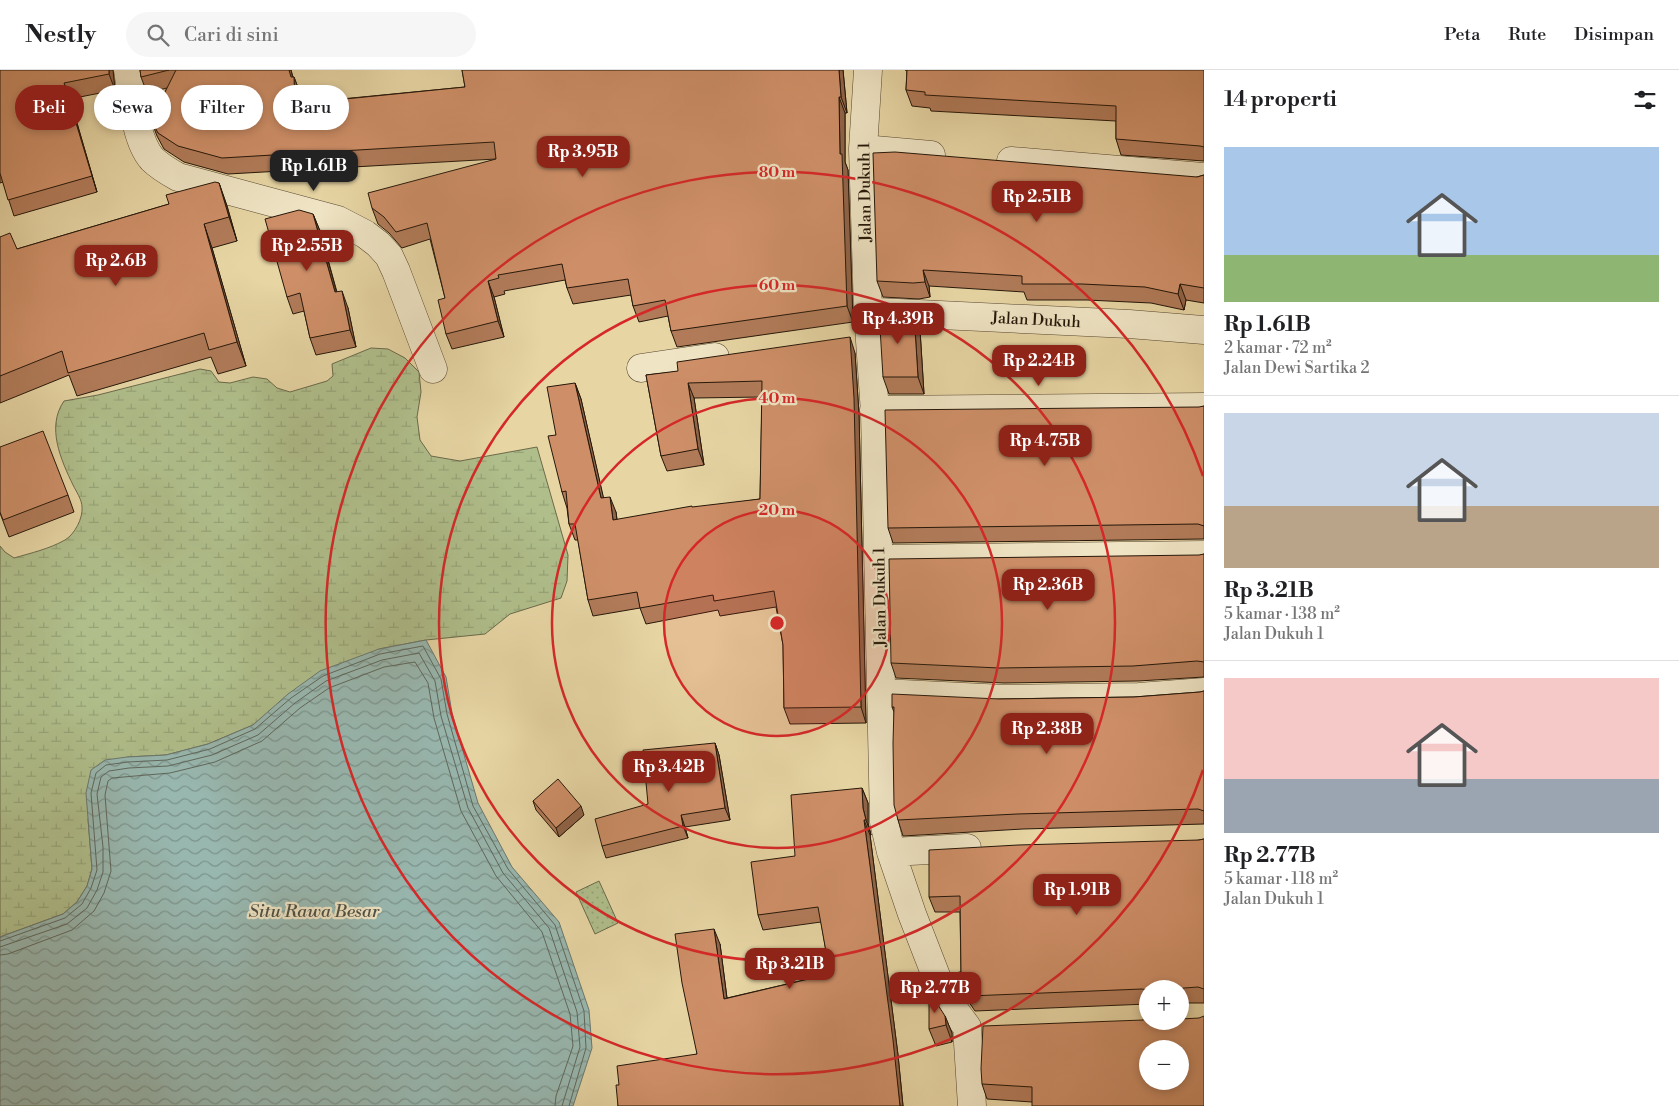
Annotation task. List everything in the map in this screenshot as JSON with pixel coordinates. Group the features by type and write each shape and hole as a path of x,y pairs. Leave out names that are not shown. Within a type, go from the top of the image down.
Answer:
{"street":[{"path":"128,70 139,135 149,155 164,168 178,177 338,220 365,234 378,244 389,256 396,271 433,369"},
{"name":"Jalan Dukuh 1","path":"868,70 863,150 879,559 884,822 891,852 912,914 938,981 967,1028"},
{"path":"863,150 960,157"},
{"path":"989,160 1204,177"},
{"name":"Jalan Dukuh","path":"841,339 869,324 1129,324 1204,330"},
{"path":"641,368 736,354"},
{"path":"874,410 1204,407"},
{"path":"879,559 1204,555"},
{"path":"882,693 1004,699 1139,697 1204,692"},
{"path":"891,852 994,847"},
{"path":"972,1106 967,1028 996,1026"}],"green space":[{"path":"371,348 388,349 405,358 419,372 421,392 417,417 420,440 431,456 460,461 537,447 568,555 567,581 561,598 510,614 485,634 426,640 379,649 271,710 253,725 208,744 166,755 127,757 88,819 92,869 87,886 77,902 63,914 0,937 0,546 14,558 40,550 65,540 75,530 80,521 81,501 64,465 57,443 56,422 64,401 98,395 200,369 211,371 219,382 230,383 253,377 267,379 277,388 290,392 327,381 333,376 332,364"},
{"path":"599,881 618,923 595,934 576,892"}],"water":[{"name":"Situ Rawa Besar","path":"426,640 446,677 452,713 478,803 512,867 559,922 589,1010 592,1048 573,1106 0,1106 0,937 63,914 77,902 87,886 92,869 86,793 91,770 105,760 166,755 208,744 253,725 288,694 320,671 379,649"}],"building":[{"path":"0,70 109,70 109,74 64,83 65,85 15,85 15,130 78,130 92,176 8,200 0,173"},
{"path":"140,70 169,70 141,77"},
{"path":"176,70 289,70 291,77 294,77 294,85 273,85 273,130 349,130 349,99 465,87 462,70 839,70 841,97 839,97 840,154 842,154 847,306 671,331 665,300 633,306 628,279 567,288 562,264 498,275 499,278 488,281 498,321 446,334 438,300 445,298 427,223 396,232 384,217 372,208 368,193 496,159 494,142 222,158 178,146 158,133 156,130 171,130 171,85 168,85"},
{"path":"907,70 1204,70 1204,147 1116,139 1116,106 925,95 925,92 906,90"},
{"path":"895,152 1197,177 1204,175 1204,288 1180,284 1178,294 1145,287 1022,284 1022,276 923,270 925,282 877,281 873,153"},
{"path":"215,182 219,183 229,217 204,224 237,342 209,350 204,333 68,373 62,351 0,376 0,237 10,233 17,249 169,204 166,195"},
{"path":"299,210 313,214 335,292 342,291 350,330 310,338 300,293 287,297 265,219"},
{"path":"879,311 914,313 918,377 883,377"},
{"path":"850,337 854,398 861,707 784,708 783,645 774,591 714,601 713,595 640,608 637,592 588,600 575,524 569,524 566,491 562,492 548,436 556,435 547,387 575,383 601,498 610,497 613,520 692,506 760,499 762,381 688,383 698,449 661,456 646,375 678,371 677,362"},
{"path":"1204,406 1204,526 1198,524 888,528 885,410"},
{"path":"43,431 68,495 3,520 0,512 0,447"},
{"path":"1204,554 1204,662 1133,666 999,668 891,663 889,559"},
{"path":"1204,691 1204,811 1198,809 1017,814 898,820 894,805 894,707 892,707 892,694 999,699 1134,697"},
{"path":"715,743 725,808 681,815 683,826 602,846 595,819 648,804 643,750"},
{"path":"558,779 581,806 556,828 533,801"},
{"path":"862,788 866,820 864,820 900,1106 618,1106 616,1085 619,1085 617,1066 697,1054 682,983 675,934 714,929 724,999 830,974 818,907 758,915 751,862 795,856 791,795"},
{"path":"1204,839 1204,989 1189,988 1189,980 1139,980 1139,989 969,996 955,973 961,972 960,896 929,897 929,850 1018,845"},
{"path":"929,991 945,1016 946,1025 929,1029"},
{"path":"1204,1016 1204,1106 1032,1106 1032,1087 982,1084 983,1026 1139,1020 1139,1030 1189,1030 1189,1019"}]}
